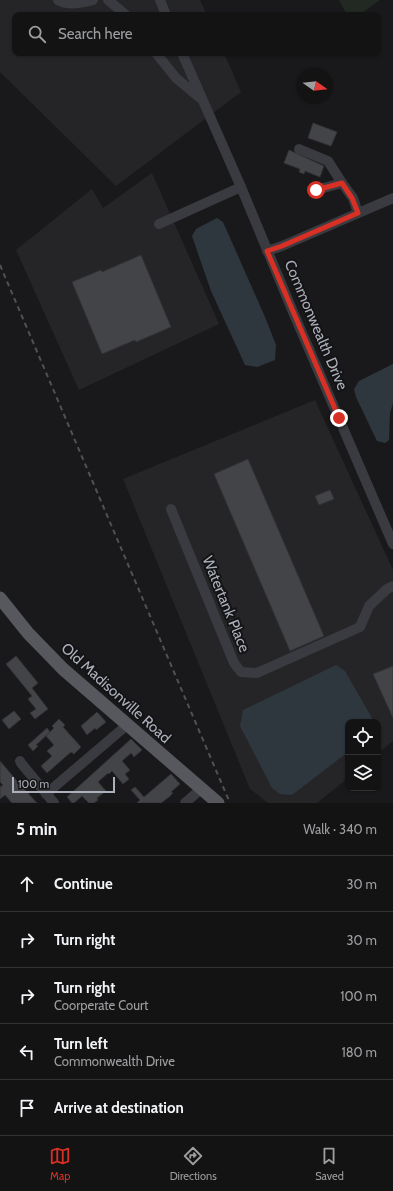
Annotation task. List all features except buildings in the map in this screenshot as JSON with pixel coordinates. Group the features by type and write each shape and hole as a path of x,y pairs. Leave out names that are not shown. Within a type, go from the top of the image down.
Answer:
{"main road":[{"name":"Old Madisonville Road","path":"0,598 28,633 63,669 218,803"}],"street":[{"path":"58,0 62,2 80,4 93,0"},
{"path":"108,0 122,12"},
{"path":"160,0 165,12"},
{"path":"158,56 176,78 203,100"},
{"name":"Commonwealth Drive","path":"183,56 241,187 393,544"},
{"path":"299,149 328,161 352,198 358,213"},
{"path":"316,190 342,183"},
{"path":"159,224 241,187"},
{"path":"267,251 282,246 393,198"},
{"name":"Watertank Place","path":"171,510 234,663 241,672 257,673 360,627 370,606 387,589 393,586"},
{"path":"46,794 127,725"},
{"path":"20,761 54,803"},
{"path":"185,803 201,789"}],"shaded area":[{"path":"0,0 200,0 206,12 12,12 12,56 225,56 241,92 116,186 0,72"},
{"path":"339,0 380,0 363,12 345,12"},
{"path":"152,173 219,324 79,390 16,250 92,189 103,208"},
{"path":"217,218 223,222 276,345 275,360 257,367 245,365 211,291 192,236 196,229"},
{"path":"393,364 393,403 390,413 389,440 385,443 377,441 356,397 354,389 359,381"},
{"path":"315,400 393,570 393,741 381,751 381,719 345,719 345,780 317,803 268,803 250,789 123,479"},
{"path":"336,665 345,671 372,718 345,719 345,754 292,795 280,794 272,788 240,726 243,710"}],"railway":[{"path":"0,265 230,803"}],"route":[{"path":"316,190 342,183 352,198 358,213 267,251 339,418"}]}
